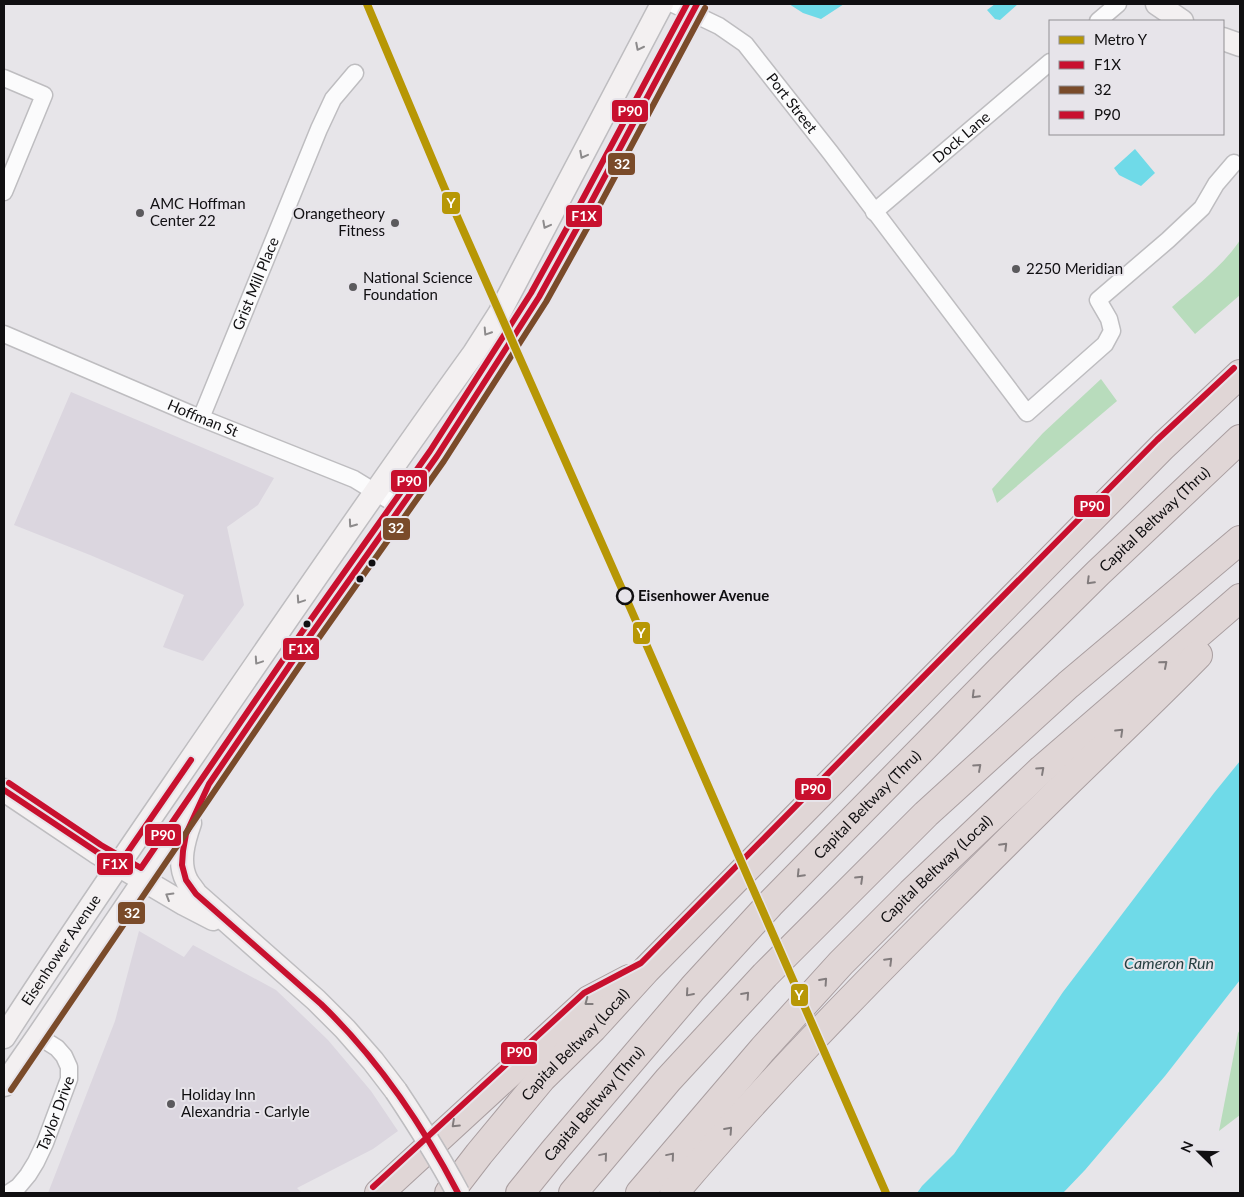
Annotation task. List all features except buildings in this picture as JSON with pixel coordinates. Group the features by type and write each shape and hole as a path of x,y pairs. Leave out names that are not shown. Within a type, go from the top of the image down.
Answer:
{"highway":[{"name":"Capital Beltway (Local)","path":"449,1193 542,1078 593,1028 646,970 1156,453 1240,374"},
{"name":"Capital Beltway (Thru)","path":"520,1193 687,995 770,904 1007,663 1098,573 1240,439"},
{"path":"573,1193 668,1080 758,982 891,849 933,808 1068,685 1240,540"},
{"name":"Capital Beltway (Local)","path":"640,1193 762,1049 841,963 911,893 1042,769 1240,598"},
{"path":"674,1193 760,1095 850,1000 1063,786 1155,699 1240,612"},
{"path":"379,1193 589,1000 646,970"}],"main road":[{"name":"Eisenhower Avenue","path":"4,1037 314,579 474,353 499,314 662,4"},
{"path":"1157,4 1181,20"},
{"name":"Eisenhower Avenue","path":"4,1085 309,637 436,456 539,297 587,210 687,7"},
{"path":"1224,39 1240,45"},
{"path":"209,784 186,834 182,865 186,880 196,894 316,1000 373,1061 420,1126 458,1193"},
{"path":"4,790 118,866 243,935"}],"street":[{"path":"1099,20 1118,4"},
{"name":"Port Street","path":"687,7 745,44 1027,413 1105,344 1112,331 1109,319 1098,300 1202,208 1216,184 1234,164"},
{"name":"Dock Lane","path":"874,212 1049,63"},
{"name":"Grist Mill Place","path":"201,418 329,106 355,73"},
{"path":"4,78 44,95 4,192"},
{"name":"Hoffman St","path":"4,334 201,418 354,479 400,507"},
{"name":"Taylor Drive","path":"9,1193 18,1187 28,1176 36,1162 69,1079 69,1067 64,1056 57,1048 38,1036"}],"shaded area":[{"path":"71,392 274,478 258,505 227,527 244,605 203,661 163,647 184,595 14,525"},
{"path":"139,931 184,957 193,945 276,990 328,1040 371,1091 398,1131 373,1149 297,1188 302,1193 48,1193 115,1021"}],"green space":[{"path":"1240,240 1240,295 1195,334 1172,307 1217,267"},
{"path":"1101,379 1117,401 997,503 992,489 1043,433"},
{"path":"1240,1030 1240,1115 1219,1131 1238,1033"}],"water":[{"path":"789,4 844,4 821,19 803,13"},
{"path":"995,4 1018,4 1000,20 995,19 987,10"},
{"path":"1135,149 1155,173 1141,186 1119,175 1114,168"},
{"name":"Cameron Run","path":"1240,761 1240,980 1165,1076 1063,1193 917,1193 954,1154 1063,992"}],"metro line":[{"name":"Y","path":"367,4 444,187 886,1193"}],"transit line":[{"name":"P90","path":"9,783 101,845 141,868 302,632 430,451 531,293 687,4"},
{"name":"F1X","path":"458,1193 414,1117 380,1070 342,1025 321,1004 196,894 186,880 182,865 186,834 209,784 309,637 437,456 539,297 697,4"},
{"name":"32","path":"11,1090 316,642 444,461 546,302 705,8"},
{"name":"P90","path":"373,1187 584,993 641,963 1157,440 1234,368"},
{"name":"F1X","path":"4,790 118,866 191,760"}],"place":[{"name":"AMC Hoffman Center 22","path":"140,213"},
{"name":"Orangetheory Fitness","path":"395,223"},
{"name":"2250 Meridian","path":"1016,269"},
{"name":"National Science Foundation","path":"353,287"},
{"name":"Eisenhower Avenue","path":"625,596"},
{"name":"Holiday Inn Alexandria - Carlyle","path":"171,1104"}]}
